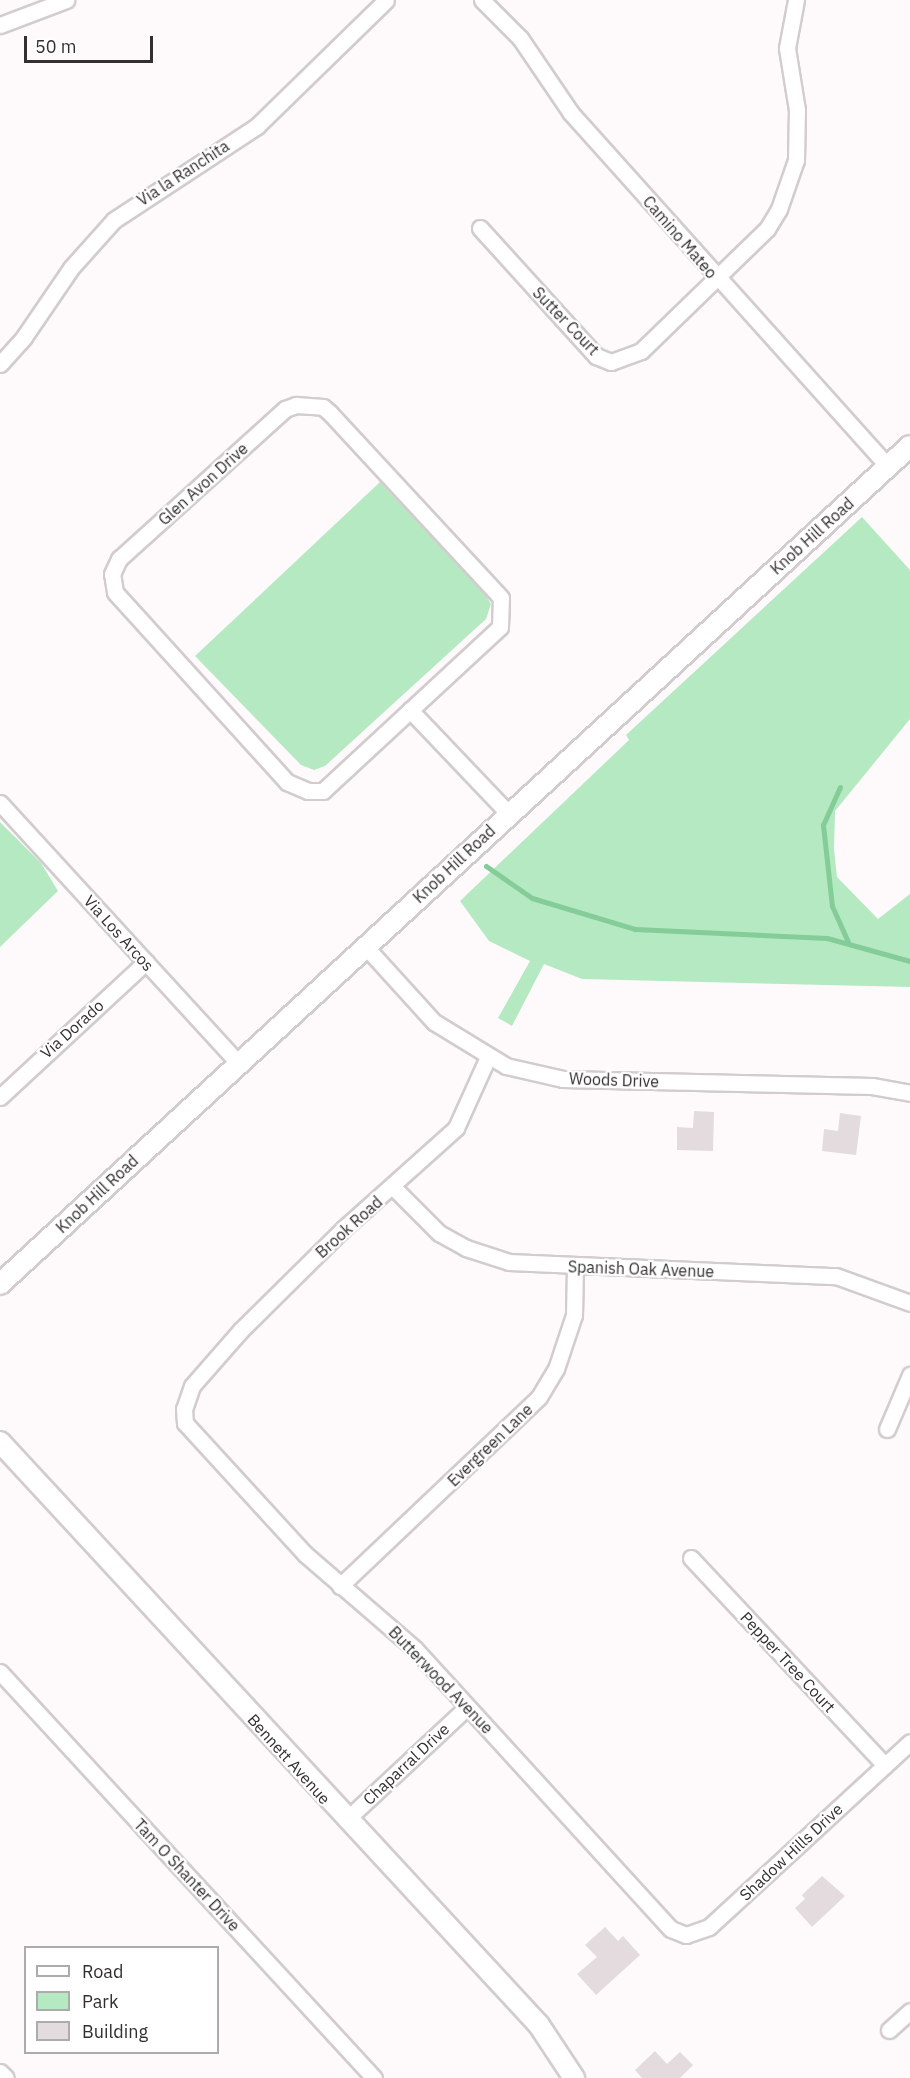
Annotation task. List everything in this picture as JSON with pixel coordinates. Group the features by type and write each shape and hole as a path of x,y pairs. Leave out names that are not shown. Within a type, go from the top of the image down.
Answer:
{"street":[{"path":"0,26 66,0"},
{"name":"Via la Ranchita","path":"0,364 24,337 71,268 114,220 257,126 386,0"},
{"name":"Camino Mateo","path":"482,0 520,38 571,113 718,280 888,466"},
{"name":"Sutter Court","path":"480,228 596,356 611,362 641,351 718,280 767,230 779,209 796,160 797,110 787,48 796,0"},
{"name":"Glen Avon Drive","path":"296,405 323,407 501,598 500,627 410,710 323,791 308,791 287,782 115,592 112,574 118,559 285,409 296,405"},
{"name":"Knob Hill Road","path":"0,1284 910,446"},
{"path":"410,710 508,814"},
{"name":"Via Los Arcos","path":"0,803 238,1063"},
{"name":"Woods Drive","path":"365,946 435,1022 488,1057 506,1066 563,1079 872,1086 910,1093"},
{"name":"Via Dorado","path":"0,1097 146,962"},
{"name":"Brook Road","path":"192,1386 275,1296 343,1229 393,1187 456,1128 488,1057"},
{"name":"Spanish Oak Avenue","path":"393,1187 439,1233 466,1248 509,1262 836,1276 910,1303"},
{"name":"Evergreen Lane","path":"340,1586 539,1397 556,1369 574,1315 575,1266"},
{"path":"887,1429 910,1375"},
{"name":"Butterwood Avenue","path":"192,1386 184,1409 185,1423 305,1554 415,1649 665,1921"},
{"name":"Bennett Avenue","path":"0,1442 346,1820 539,2025 574,2078"},
{"name":"Pepper Tree Court","path":"691,1558 885,1765"},
{"name":"Tam O Shanter Drive","path":"0,1672 374,2078"},
{"name":"Chaparral Drive","path":"346,1820 467,1707"},
{"name":"Shadow Hills Drive","path":"665,1921 671,1929 686,1935 709,1927 910,1742"},
{"path":"889,2030 910,2011"},
{"path":"0,2072 6,2078"}],"green space":[{"path":"380,482 483,591 491,604 486,619 325,766 314,770 301,765 195,656"},
{"path":"862,517 910,570 910,719 835,811 834,849 837,877 878,919 910,894 910,987 582,979 544,964 512,1026 498,1018 530,961 489,941 460,901 629,740 626,735"},
{"path":"0,822 41,863 58,891 0,947"}],"building":[{"path":"694,1111 714,1112 713,1151 677,1150 677,1127 693,1128"},
{"path":"840,1113 861,1116 856,1155 822,1151 824,1129 838,1131"},
{"path":"822,1876 845,1896 812,1927 795,1908 805,1899 802,1895"},
{"path":"605,1927 618,1941 623,1936 640,1955 596,1995 577,1974 597,1957 585,1945"},
{"path":"655,2051 667,2064 680,2052 693,2065 680,2078 642,2078 635,2070"}],"waterway":[{"path":"840,787 823,825 832,906 848,942"},
{"path":"486,866 532,898 635,929 827,938 910,961"}]}
